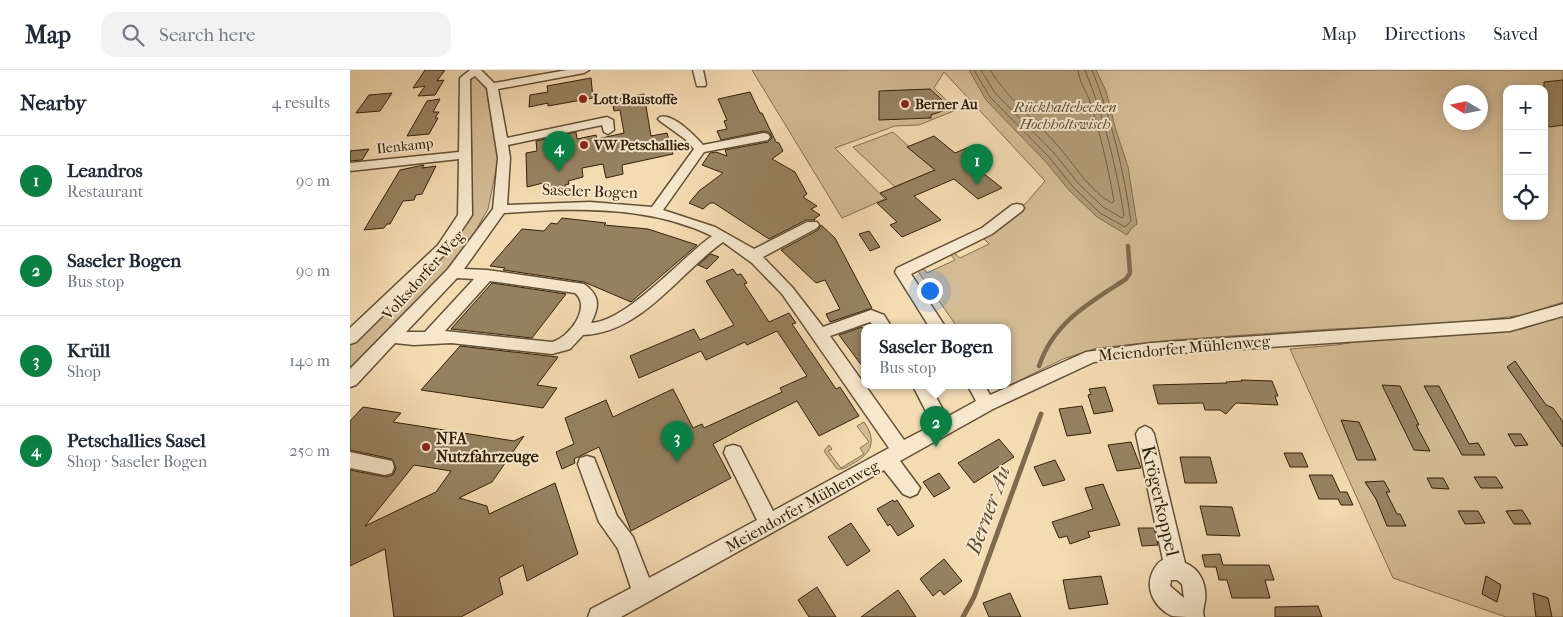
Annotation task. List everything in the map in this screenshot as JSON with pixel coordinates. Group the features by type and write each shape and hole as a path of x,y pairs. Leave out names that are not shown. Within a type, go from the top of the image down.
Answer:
{"street":[{"name":"Volksdorfer Weg","path":"350,338 443,248 465,215 465,78 475,70 492,87"},
{"path":"500,209 504,158 492,87 584,70"},
{"path":"698,70 701,84"},
{"path":"664,119 689,136 700,149"},
{"path":"502,143 607,120 608,130"},
{"path":"655,212 700,149 764,137"},
{"name":"Ilenkamp","path":"350,166 464,155"},
{"name":"Saseler Bogen","path":"500,209 586,206 615,207 655,212 674,216 722,236 753,256 776,278 819,334 894,455 910,488"},
{"path":"935,324 902,272 987,231 1017,208"},
{"name":"Volksdorfer Weg","path":"350,380 453,273 500,209"},
{"path":"753,256 812,225"},
{"path":"578,329 600,330 634,312 702,248 722,236"},
{"path":"391,338 451,337 552,348 564,344 578,329 590,308 590,302 582,289 487,275 453,273"},
{"path":"428,338 487,275"},
{"name":"Meiendorfer Mühlenweg","path":"598,617 987,404 1092,356 1161,348 1510,325 1563,310"},
{"path":"819,334 871,316 878,319 881,324"},
{"path":"923,389 944,428"},
{"path":"978,389 987,404"},
{"name":"Krögerkoppel","path":"1145,434 1176,569 1166,570 1160,577 1159,586 1167,601 1192,616"},
{"path":"733,453 769,523"},
{"path":"350,460 385,466"},
{"path":"587,464 609,522 626,544 644,592"}],"shaded area":[{"path":"752,70 1563,70 1563,302 1524,315 1440,325 1331,329 1174,340 1097,348 1063,359 1011,385 1011,324 955,324 917,270 923,267 927,273 955,260 951,255 954,253 960,258 989,244 984,239 1026,203 1045,181 944,72 934,88 956,110 919,125 895,126 835,148 885,199 842,218"},
{"path":"475,75 486,88 498,160 488,209 469,242 442,277 350,372 350,343 458,237 470,215 472,155 470,79"},
{"path":"893,132 935,170 895,187 853,147"},
{"path":"1563,316 1563,617 1506,617 1393,578 1290,349 1374,339 1522,329"},
{"path":"864,422 871,441 868,451 859,460 843,469 837,469 824,451 829,445 832,449 828,451 841,468 864,454 860,448 869,442 857,426"}],"water":[{"name":"Rückhaltebecken Hochholtswisch","path":"969,70 1096,70 1106,91 1128,167 1137,224 1127,235 1097,217 1069,190 1045,161 986,100"}],"building":[{"path":"425,70 445,70 437,81 444,80 435,95 418,96 425,86 413,88"},
{"path":"591,78 593,98 548,106 548,103 529,107 530,95 548,92 547,86"},
{"path":"1563,80 1563,125 1548,126 1548,85 1544,85 1544,82"},
{"name":"Berner Au","path":"930,89 951,108 931,115 931,118 879,120 879,91"},
{"path":"750,92 776,142 779,143 783,151 772,159 795,172 807,194 803,197 817,206 811,209 820,215 815,220 806,220 769,239 714,203 710,203 703,209 689,203 699,191 723,173 702,165 710,153 716,152 727,156 725,150 768,142 772,138 770,133 764,131 721,140 717,131 727,129 724,121 727,120 718,99"},
{"path":"392,93 380,111 356,113 369,95"},
{"path":"644,94 651,136 667,133 673,154 622,165 623,174 606,178 603,164 582,168 583,177 568,181 569,184 565,185 566,191 548,195 547,182 527,187 526,153 537,151 536,141 576,132 577,139 596,135 597,139 624,133 620,110 614,111 612,100"},
{"path":"440,99 433,112 439,112 435,118 438,118 429,134 407,136 427,101"},
{"path":"934,136 955,153 974,145 991,158 974,166 1002,188 978,199 954,179 914,196 941,220 902,237 890,225 897,222 877,203 887,199 880,193 935,170 907,147"},
{"path":"369,149 362,160 350,161 350,151"},
{"path":"424,165 422,168 436,166 422,194 416,195 414,200 403,201 390,224 387,224 384,228 364,230 400,170"},
{"path":"562,218 606,223 604,225 648,229 697,245 631,302 584,282 503,270 505,268 490,266 522,229 544,231 551,223 557,224"},
{"path":"821,225 835,238 872,308 830,322 826,314 840,309 825,280 816,283 781,250 818,230"},
{"path":"869,231 880,247 870,251 859,234"},
{"path":"711,254 719,257 707,269 698,265"},
{"path":"733,269 737,275 741,274 747,283 744,284 769,322 789,313 796,323 792,324 836,389 840,387 859,416 819,436 797,401 743,428 713,444 731,478 631,531 599,447 574,459 575,463 562,469 556,452 574,444 565,418 606,400 613,417 673,389 693,428 702,424 704,428 782,392 780,388 807,376 777,331 747,345 745,342 706,360 701,351 639,378 630,356 694,329 700,340 734,325 706,281"},
{"path":"492,283 566,294 532,338 451,329"},
{"path":"861,327 861,365 839,335"},
{"path":"460,346 558,357 537,385 557,388 543,408 421,390"},
{"path":"1515,361 1546,405 1553,408 1563,422 1563,447 1507,367"},
{"path":"1241,380 1272,381 1278,396 1275,396 1278,405 1236,403 1226,414 1220,410 1205,410 1203,403 1158,404 1153,385 1227,383"},
{"path":"1382,385 1400,386 1419,425 1416,425 1430,451 1414,450"},
{"path":"1424,386 1439,386 1469,444 1478,443 1485,455 1462,455"},
{"path":"1105,387 1113,411 1094,414 1088,395 1091,394 1089,389"},
{"path":"1082,406 1091,433 1067,436 1059,409"},
{"path":"363,407 401,413 393,422 514,441 524,436 492,482 459,498 487,506 489,514 555,483 578,554 527,581 523,565 499,578 503,594 461,617 394,617 385,549 350,566 350,470 386,477 393,475 396,468 392,459 350,450 350,421","holes":["414,465 451,471 436,492 365,526"]},
{"path":"1341,420 1359,422 1376,460 1357,460"},
{"path":"1508,434 1521,434 1528,445 1515,446"},
{"path":"999,439 1014,457 974,483 958,463"},
{"path":"1131,442 1141,468 1117,471 1108,445"},
{"path":"1284,453 1302,453 1308,467 1290,467"},
{"path":"1180,457 1210,457 1217,483 1185,483"},
{"path":"1055,460 1065,480 1043,486 1034,467"},
{"path":"939,473 950,488 934,497 923,482"},
{"path":"1309,475 1332,475 1340,492 1347,492 1353,505 1341,505 1338,499 1319,499"},
{"path":"1474,477 1496,477 1503,488 1481,488"},
{"path":"1427,478 1443,478 1449,489 1432,488"},
{"path":"1384,481 1390,492 1386,492 1397,514 1400,514 1406,526 1387,526 1376,499 1365,482"},
{"path":"1103,484 1120,525 1088,532 1090,537 1070,544 1067,536 1059,538 1052,522 1093,509 1085,488"},
{"path":"893,500 894,502 897,500 914,526 898,536 890,524 888,526 877,509"},
{"path":"1200,506 1232,507 1240,536 1207,535"},
{"path":"1522,510 1531,524 1514,524 1506,511"},
{"path":"1458,511 1478,511 1485,523 1465,524"},
{"path":"851,523 870,551 847,566 828,537"},
{"path":"1138,528 1154,528 1158,545 1142,546"},
{"path":"1220,554 1223,565 1269,565 1274,580 1265,580 1270,598 1232,598 1227,580 1219,580 1216,567 1205,567 1202,555"},
{"path":"944,559 962,581 944,595 940,590 933,596 920,579"},
{"path":"1101,576 1108,604 1069,609 1063,580"},
{"path":"1486,576 1501,585 1497,602 1482,594"},
{"path":"817,587 836,617 809,617 798,600"},
{"path":"898,590 916,617 861,617"},
{"path":"1010,593 1021,617 989,617 983,603"},
{"path":"1533,593 1548,598 1552,617 1536,617"},
{"path":"1318,606 1322,617 1275,617 1275,607"}],"waterway":[{"name":"Berner Au","path":"1039,366 1054,337 1063,325 1086,305 1126,279 1130,273 1128,246"},
{"name":"Berner Au","path":"963,617 974,597 1041,414"}],"place":[{"name":"Lott Baustoffe","path":"583,99"},
{"name":"Berner Au","path":"905,104"},
{"name":"VW Petschallies","path":"584,145"},
{"name":"Petschallies Sasel","path":"559,172"},
{"name":"Leandros","path":"977,185"},
{"name":"NFA Nutzfahrzeuge","path":"426,447"},
{"name":"Saseler Bogen","path":"936,447"},
{"name":"Krüll","path":"677,462"}]}
